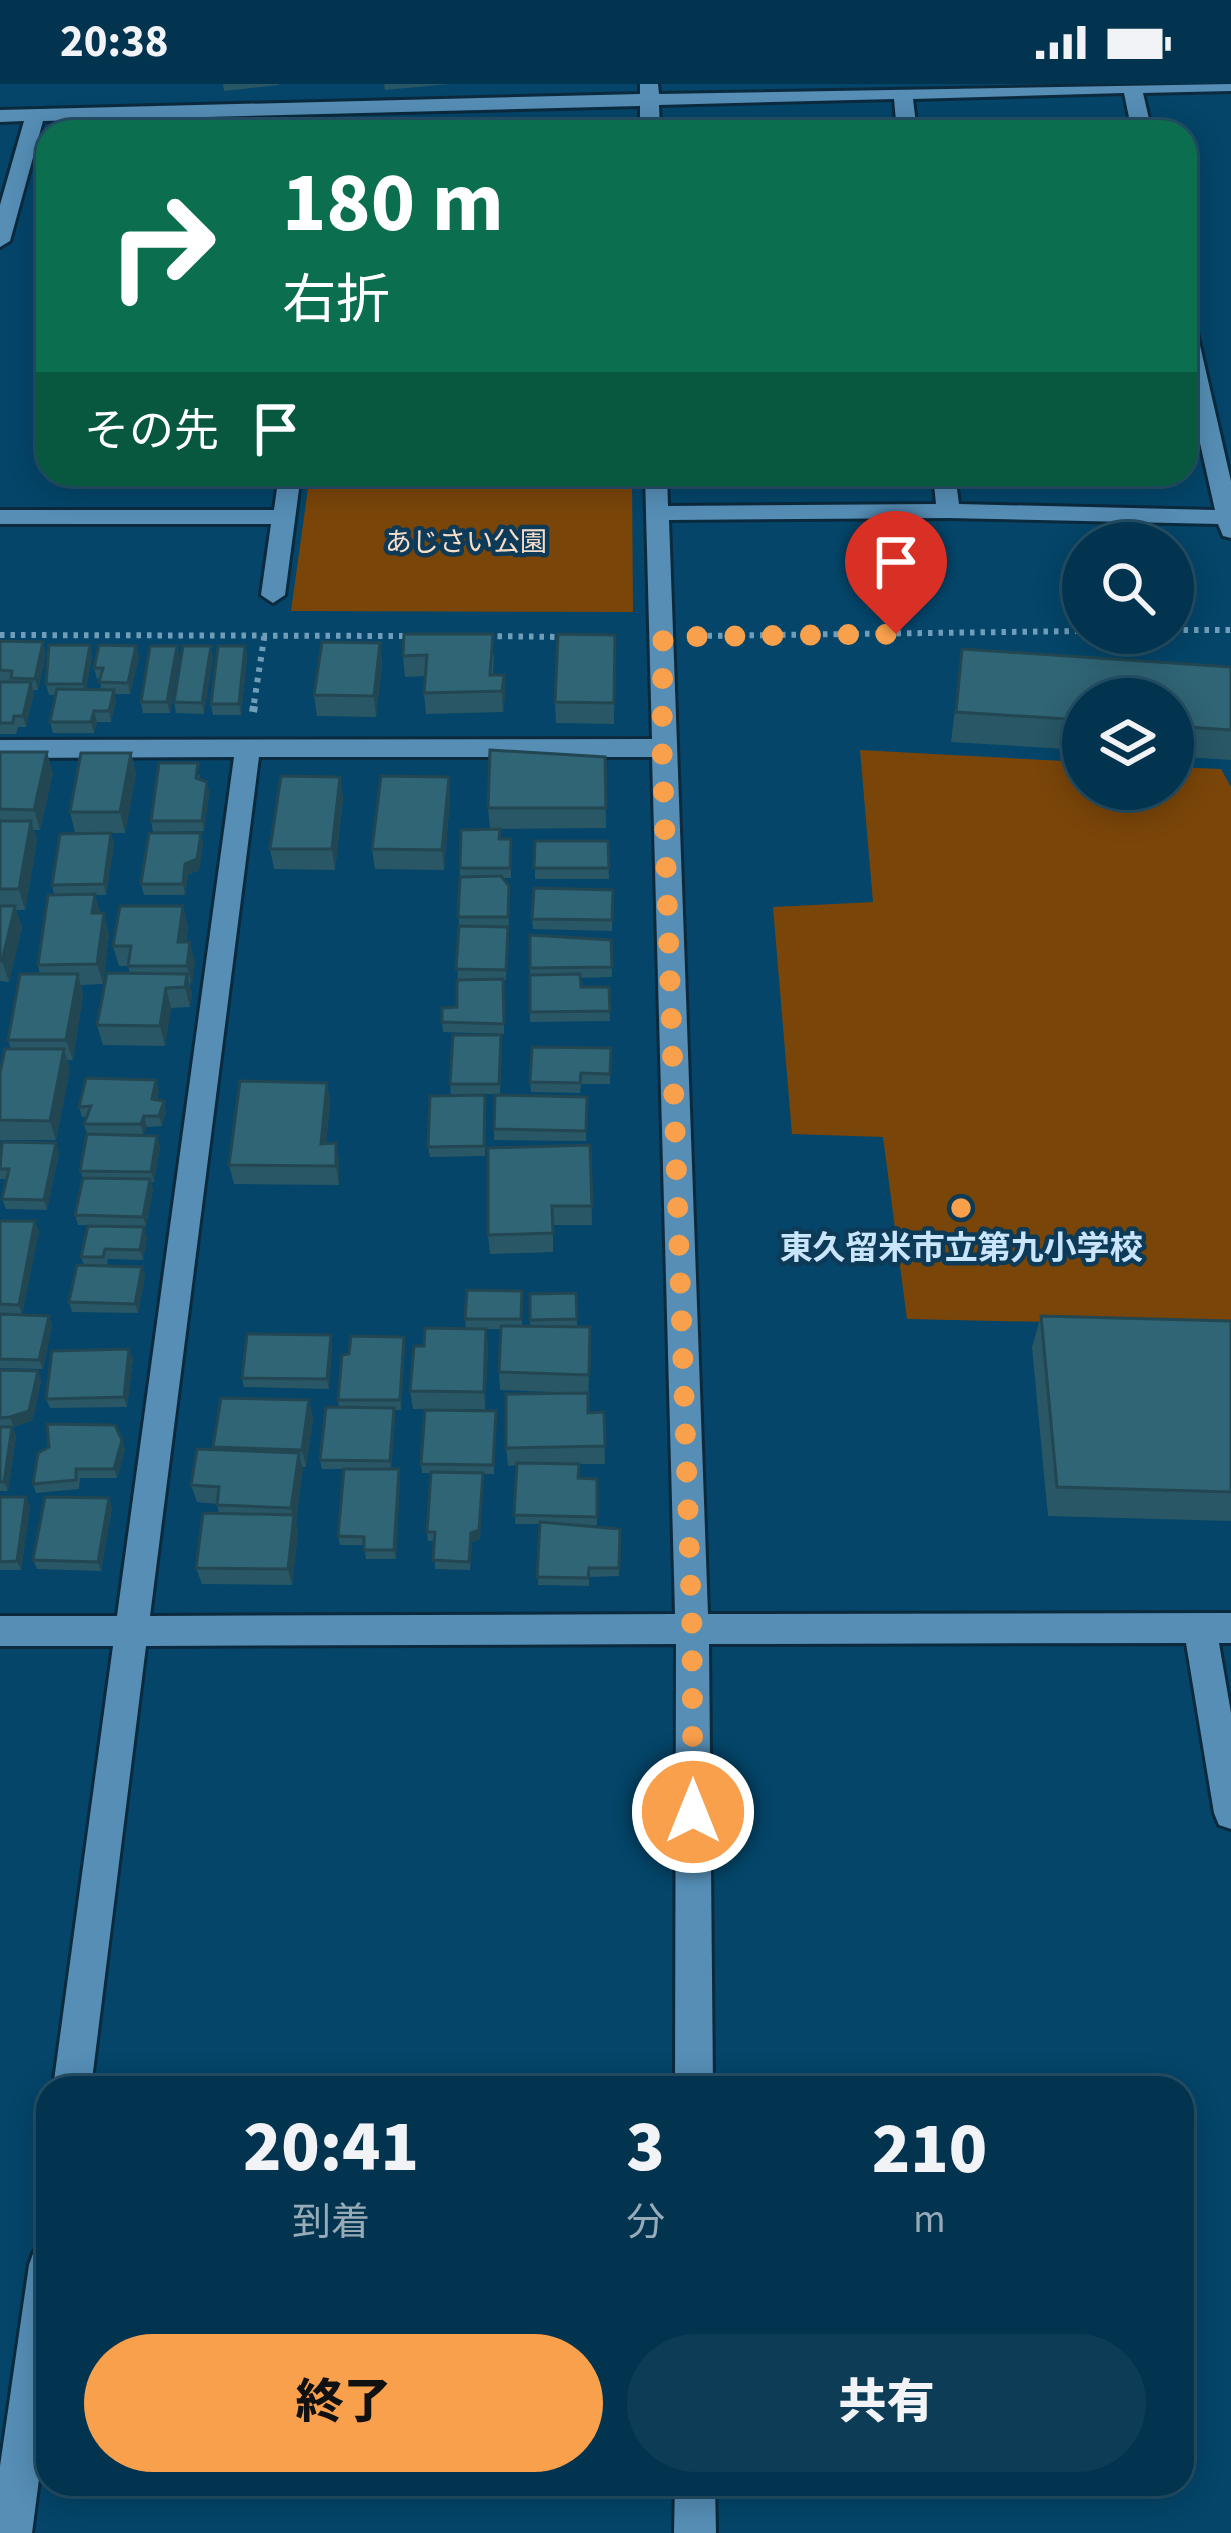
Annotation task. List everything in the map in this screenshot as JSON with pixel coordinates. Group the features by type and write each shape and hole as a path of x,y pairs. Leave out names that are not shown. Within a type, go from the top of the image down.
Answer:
{"street":[{"path":"0,116 35,115 63,106 337,108 649,92 903,93 949,88 1231,85"},
{"path":"1132,87 1139,120"},
{"path":"903,93 906,120"},
{"path":"336,120 337,108"},
{"path":"0,241 35,115"},
{"path":"657,513 947,511 1229,524 1197,381"},
{"path":"273,595 289,486"},
{"path":"656,486 692,1628 694,2076"},
{"path":"945,486 947,511"},
{"path":"0,517 285,517"},
{"path":"0,749 662,748"},
{"path":"74,2076 248,752"},
{"path":"0,1631 1215,1628 1231,1813"},
{"path":"11,2533 36,2352"},
{"path":"695,2496 695,2533"}],"path":[{"path":"1194,630 1231,630"},
{"path":"663,637 1062,632"},
{"path":"0,635 428,636"},
{"path":"248,752 265,635"},
{"path":"475,636 569,637"}],"green space":[{"name":"あじさい公園","path":"308,486 632,486 633,612 291,611"},
{"path":"860,750 1062,761 1062,810 1194,810 1194,768 1221,769 1231,787 1231,1326 907,1319 883,1137 792,1134 773,907 873,902"}],"building":[{"path":"404,634 493,634 490,675 504,675 502,691 424,693 427,655 403,656"},
{"path":"558,634 615,635 614,703 555,702"},
{"path":"0,641 43,642 35,679 11,678 12,671 0,670"},
{"path":"322,642 380,643 374,696 314,695"},
{"path":"49,645 90,645 83,684 46,684"},
{"path":"99,645 136,646 128,683 99,682 103,668 94,668"},
{"path":"150,646 177,646 167,702 141,702"},
{"path":"183,646 211,646 202,703 174,702"},
{"path":"218,646 245,646 239,704 211,704"},
{"path":"962,649 1231,667 1231,730 1194,727 1194,678 1062,678 1062,719 956,712"},
{"path":"0,682 31,682 23,716 14,716 13,723 0,723"},
{"path":"57,689 114,690 109,711 94,711 91,722 50,722"},
{"path":"490,750 605,757 606,808 488,808"},
{"path":"0,752 47,752 34,810 0,809"},
{"path":"81,753 131,753 120,812 70,812"},
{"path":"159,763 198,763 196,778 207,782 202,821 151,821"},
{"path":"281,776 340,777 332,849 270,849"},
{"path":"381,776 449,777 442,850 372,849"},
{"path":"0,821 31,821 19,889 0,889"},
{"path":"500,829 499,839 511,839 510,868 460,868 461,830"},
{"path":"111,833 104,884 52,885 60,834"},
{"path":"149,833 201,833 197,859 185,864 183,884 141,884"},
{"path":"535,841 608,841 609,868 534,868"},
{"path":"501,876 509,886 508,917 458,917 460,877"},
{"path":"534,888 613,890 612,920 532,919"},
{"path":"95,894 92,913 104,913 97,964 38,965 48,895"},
{"path":"0,906 15,906 2,961 0,961"},
{"path":"120,906 183,906 178,942 190,942 187,966 128,966 131,946 113,946"},
{"path":"459,926 508,927 506,970 456,969"},
{"path":"530,935 611,940 612,967 530,968"},
{"path":"107,973 187,974 185,987 166,988 160,1026 97,1025"},
{"path":"20,974 78,974 66,1040 8,1040"},
{"path":"580,974 581,987 609,987 610,1011 530,1012 530,975"},
{"path":"503,979 504,1024 442,1022 442,1008 457,1007 457,980"},
{"path":"453,1035 501,1035 499,1084 450,1084"},
{"path":"532,1047 611,1048 610,1074 581,1073 580,1083 530,1082"},
{"path":"5,1049 64,1049 50,1121 0,1120"},
{"path":"86,1078 156,1080 152,1099 164,1101 159,1116 144,1116 141,1124 84,1124 91,1106 79,1107"},
{"path":"240,1081 327,1083 321,1144 336,1143 336,1166 229,1165"},
{"path":"485,1095 484,1146 428,1147 430,1096"},
{"path":"495,1095 587,1097 586,1131 494,1129"},
{"path":"87,1134 157,1136 151,1172 80,1171"},
{"path":"2,1142 56,1143 44,1200 2,1199 9,1169 0,1169"},
{"path":"590,1145 592,1206 552,1206 553,1233 488,1235 488,1148"},
{"path":"83,1178 150,1179 143,1217 75,1215"},
{"path":"0,1221 35,1221 19,1305 0,1304"},
{"path":"88,1226 144,1227 140,1250 105,1249 103,1257 81,1257"},
{"path":"77,1265 142,1267 135,1304 69,1302"},
{"path":"467,1290 522,1291 521,1319 465,1319"},
{"path":"576,1293 577,1319 530,1320 530,1294"},
{"path":"0,1314 49,1316 39,1360 0,1359"},
{"path":"1041,1316 1231,1321 1231,1492 1057,1487"},
{"path":"501,1326 590,1327 589,1375 499,1372"},
{"path":"425,1328 486,1329 484,1392 410,1391 414,1346 424,1346"},
{"path":"247,1334 331,1335 327,1379 242,1378"},
{"path":"351,1336 404,1337 400,1400 338,1400 342,1355 349,1354"},
{"path":"129,1349 124,1397 46,1399 52,1351"},
{"path":"0,1370 38,1371 29,1411 0,1418"},
{"path":"588,1393 588,1413 604,1412 605,1446 506,1448 506,1394"},
{"path":"221,1398 309,1400 302,1450 213,1447"},
{"path":"326,1407 394,1408 390,1461 320,1460"},
{"path":"425,1410 496,1411 493,1465 421,1464"},
{"path":"47,1424 115,1425 122,1440 114,1469 76,1469 76,1480 33,1484 38,1453 49,1447"},
{"path":"0,1427 12,1427 4,1482 0,1482"},
{"path":"197,1449 299,1453 291,1508 217,1505 219,1487 191,1485"},
{"path":"517,1463 579,1464 578,1478 597,1479 597,1517 514,1515"},
{"path":"344,1469 399,1469 394,1550 364,1550 364,1537 338,1536"},
{"path":"431,1472 483,1473 479,1530 471,1533 469,1562 433,1560 435,1532 427,1532"},
{"path":"0,1497 26,1497 17,1561 0,1562"},
{"path":"45,1497 109,1498 98,1562 33,1560"},
{"path":"203,1513 294,1515 288,1569 196,1568"},
{"path":"540,1522 620,1529 619,1568 589,1568 588,1578 537,1577"}],"place":[{"name":"東久留米市立第九小学校","path":"961,1208"}],"route":[{"path":"693,1812 692,1628 662,748 663,637 896,634"}]}
